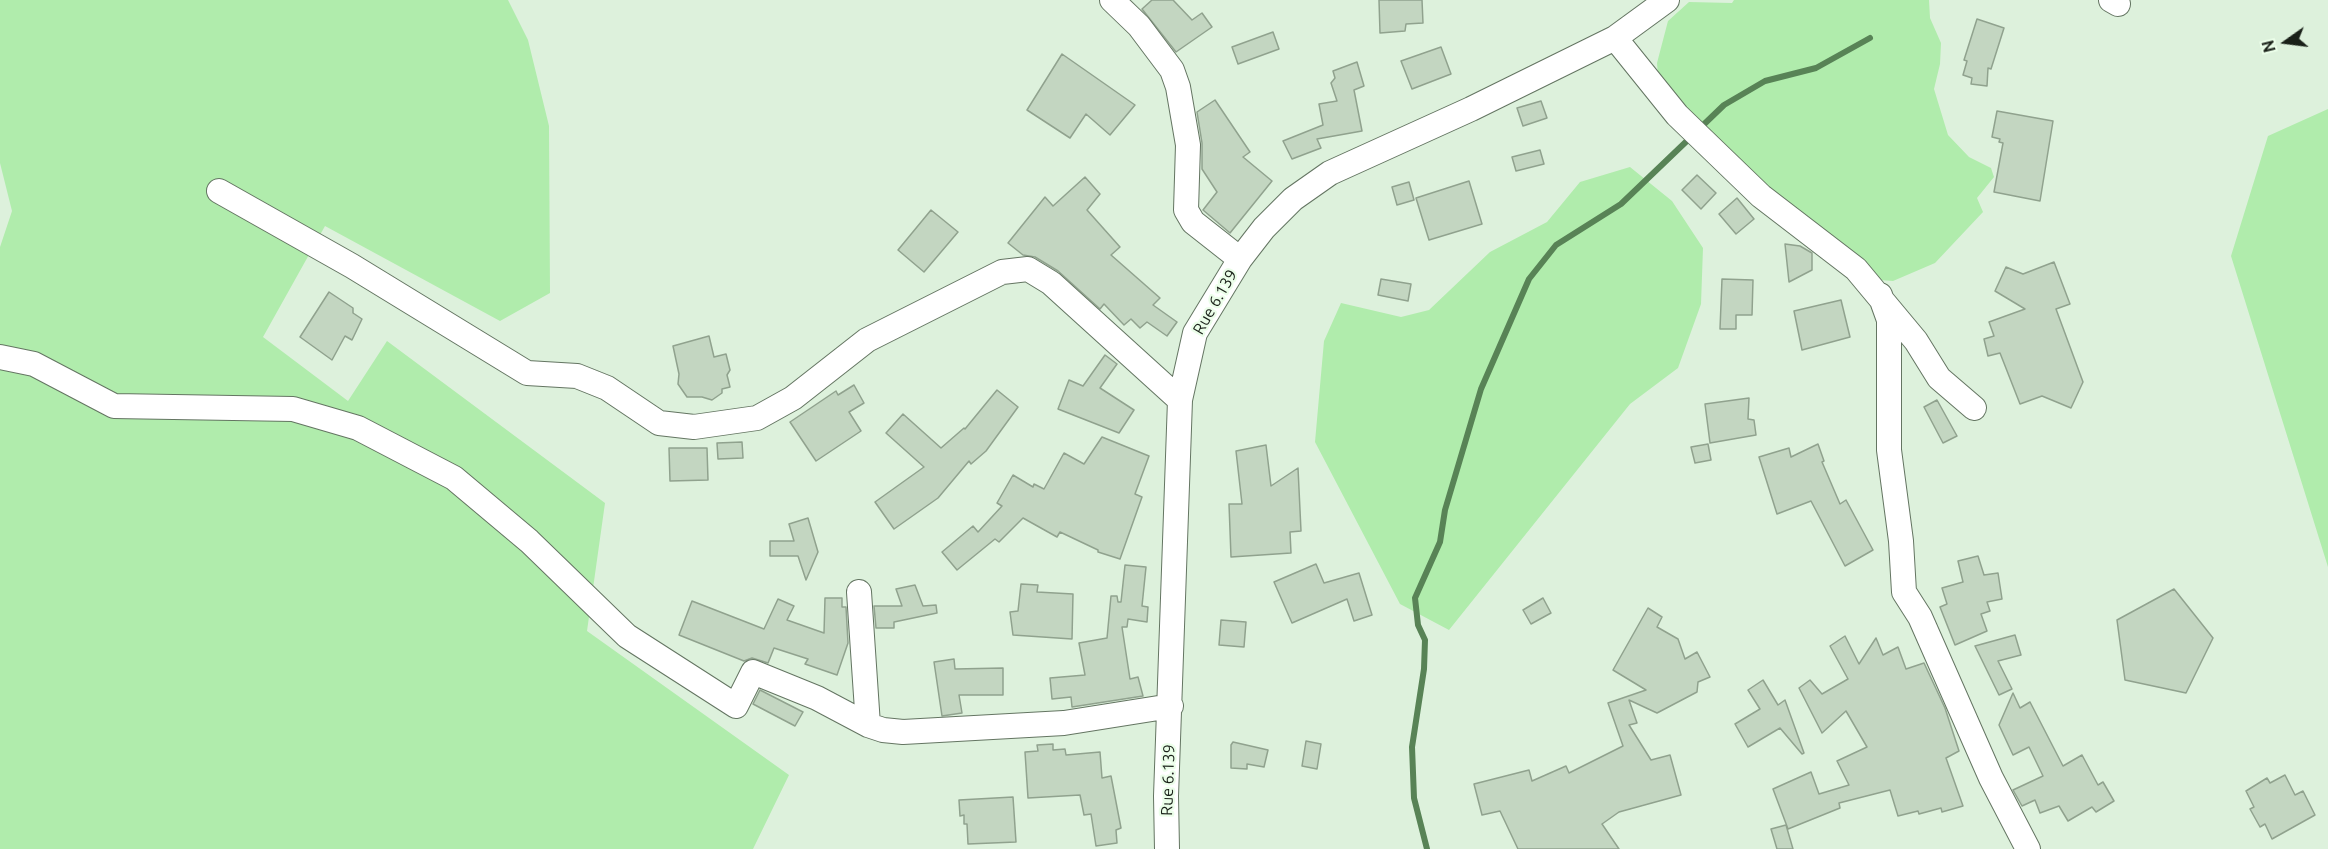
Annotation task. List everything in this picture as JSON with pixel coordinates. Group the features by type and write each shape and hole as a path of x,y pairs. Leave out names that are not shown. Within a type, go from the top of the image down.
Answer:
{"street":[{"path":"1112,0 1139,26 1172,70 1175,78 1188,145 1186,210 1193,222 1240,259"},
{"name":"Rue 6.139","path":"1167,849 1180,400 1195,333 1240,259 1264,228 1293,199 1330,173 1471,109 1615,38 1667,0"},
{"path":"1615,38 1677,115 1761,196 1856,269 1916,341 1939,378 1974,408"},
{"path":"219,191 352,266 527,373 577,376 607,388 659,423 694,427 757,418 793,398 867,340 1002,272 1028,269 1067,296 1180,400"},
{"path":"1880,295 1889,320 1889,450 1901,540 1904,592 1920,616 1991,778 2028,849"},
{"path":"0,357 34,364 114,406 293,409 358,428 454,478 529,541 627,636 736,706 753,672 817,698 868,724 883,730 903,732 1064,723 1171,706"},
{"path":"859,592 868,724"}],"green space":[{"path":"0,0 508,0 528,40 549,126 550,293 500,321 325,226 263,337 348,401 387,341 605,503 587,631 789,775 753,849 0,849 0,247 12,211 0,163"},
{"path":"1734,0 1929,0 1930,18 1941,43 1940,64 1934,89 1948,135 1969,157 1991,168 1994,177 1977,198 1983,212 1935,263 1893,281 1853,278 1659,88 1657,63 1668,21 1689,2 1732,3"},
{"path":"2328,109 2328,567 2231,256 2268,136"},
{"path":"1630,167 1672,201 1703,248 1701,304 1678,368 1630,404 1449,630 1400,604 1315,442 1324,341 1341,303 1401,317 1429,310 1490,252 1547,222 1580,182"}],"building":[{"path":"1152,0 1173,0 1192,20 1202,13 1212,27 1176,52 1142,9"},
{"path":"1379,0 1422,0 1423,23 1406,24 1405,31 1380,33"},
{"path":"1977,19 2004,28 1991,69 1988,68 1987,86 1971,84 1972,78 1963,75 1967,61 1964,60"},
{"path":"1273,32 1279,49 1238,64 1232,47"},
{"path":"1441,47 1451,74 1412,89 1401,61"},
{"path":"1062,54 1135,105 1110,135 1086,114 1070,138 1027,110"},
{"path":"1357,62 1364,86 1354,90 1362,131 1317,139 1321,148 1292,159 1283,141 1323,125 1319,104 1337,101 1331,83 1335,78 1333,71"},
{"path":"1215,100 1250,152 1243,157 1272,181 1230,233 1203,210 1217,192 1202,169 1202,143 1197,112"},
{"path":"1541,101 1547,118 1523,126 1517,108"},
{"path":"1997,111 2053,121 2040,201 1994,192 2003,143 1999,142 2000,139 1992,137"},
{"path":"1540,150 1544,164 1516,171 1512,157"},
{"path":"1697,175 1716,193 1701,209 1682,190"},
{"path":"1085,177 1100,194 1087,210 1120,247 1111,255 1160,298 1153,305 1177,322 1167,336 1147,322 1140,328 1131,319 1124,325 1104,304 1100,309 1058,271 1035,257 1023,255 1008,243 1045,197 1053,206"},
{"path":"1469,181 1482,224 1429,240 1416,198"},
{"path":"1409,182 1414,200 1397,205 1392,187"},
{"path":"1737,198 1754,219 1736,234 1719,214"},
{"path":"931,210 958,232 924,272 898,250"},
{"path":"1785,244 1800,246 1812,253 1812,270 1789,282"},
{"path":"2054,262 2070,304 2056,309 2083,382 2071,408 2042,396 2020,404 2000,353 1988,356 1984,339 1994,336 1989,322 2025,309 1995,291 2006,267 2023,274"},
{"path":"1381,279 1411,284 1408,301 1378,295"},
{"path":"1722,279 1753,280 1752,315 1736,315 1736,329 1720,329"},
{"path":"329,292 353,308 353,313 362,319 352,340 345,336 332,360 300,337"},
{"path":"1841,300 1850,337 1802,350 1794,311"},
{"path":"709,336 714,357 726,354 730,370 727,375 730,387 722,389 722,393 712,400 687,397 678,384 679,374 673,346"},
{"path":"1105,355 1117,364 1100,388 1134,410 1119,433 1058,409 1069,380 1083,386"},
{"path":"854,385 864,403 849,412 861,431 816,461 790,422 836,391 838,395"},
{"path":"997,390 1018,407 986,451 971,464 969,461 938,498 894,529 875,502 924,467 886,433 903,414 941,448 965,429"},
{"path":"1749,398 1748,419 1754,420 1756,435 1710,443 1705,404"},
{"path":"1937,400 1957,436 1943,443 1924,407"},
{"path":"1102,437 1149,456 1135,494 1142,497 1120,559 1098,552 1060,532 1057,537 1023,518 999,542 995,539 957,570 942,552 973,526 978,532 1002,506 997,503 1013,475 1033,487 1034,484 1044,489 1064,453 1084,464"},
{"path":"742,442 743,458 718,459 717,443"},
{"path":"1708,444 1711,460 1695,463 1691,447"},
{"path":"1818,444 1824,461 1822,462 1840,504 1846,500 1873,550 1845,566 1811,501 1777,514 1759,457 1789,448 1791,457"},
{"path":"1266,445 1271,486 1298,468 1301,531 1290,532 1291,553 1231,557 1229,504 1242,504 1236,451"},
{"path":"669,448 707,448 708,480 670,481"},
{"path":"808,518 818,552 806,580 798,556 770,556 770,541 794,541 789,524"},
{"path":"1978,556 1984,575 1998,573 2002,599 1987,602 1990,611 1981,614 1987,631 1955,645 1940,607 1947,604 1942,588 1963,582 1958,561"},
{"path":"1316,564 1324,583 1359,573 1372,615 1354,621 1347,599 1292,623 1274,582"},
{"path":"1125,565 1146,567 1142,606 1148,607 1147,622 1128,619 1127,627 1122,627 1130,679 1138,677 1143,696 1072,707 1071,697 1052,699 1050,678 1085,675 1079,643 1107,638 1111,596 1117,596 1118,602 1121,602"},
{"path":"1021,584 1038,585 1037,592 1073,594 1072,639 1013,635 1010,612 1018,611"},
{"path":"915,585 923,606 936,605 937,613 894,622 894,628 876,628 874,606 902,606 896,589"},
{"path":"2174,589 2213,638 2186,693 2125,680 2117,620"},
{"path":"825,598 842,598 842,607 846,607 848,643 837,675 805,664 808,659 774,648 768,663 752,658 744,661 679,635 692,601 764,629 778,599 794,606 787,620 824,633"},
{"path":"1543,598 1551,613 1531,624 1523,610"},
{"path":"1648,608 1662,617 1657,627 1678,639 1685,659 1697,652 1710,677 1698,682 1697,692 1657,713 1629,700 1637,723 1629,725 1651,760 1670,755 1681,795 1619,812 1602,824 1619,849 1518,849 1500,811 1482,815 1474,784 1529,770 1532,781 1566,766 1569,773 1623,746 1608,703 1646,690 1613,670"},
{"path":"1221,620 1246,622 1244,647 1219,645"},
{"path":"2015,635 2021,655 1998,661 2012,689 1999,695 1975,646"},
{"path":"1845,636 1859,664 1876,638 1883,655 1898,647 1906,669 1924,663 1945,708 1959,751 1946,758 1963,806 1942,812 1941,808 1919,814 1918,811 1898,816 1890,790 1839,803 1840,808 1788,829 1773,789 1811,772 1819,794 1849,785 1837,761 1867,747 1846,711 1822,733 1799,688 1810,680 1822,694 1848,679 1830,646"},
{"path":"954,659 955,669 1003,668 1003,695 959,695 962,713 942,716 934,662"},
{"path":"1763,680 1778,705 1785,700 1804,753 1802,754 1780,728 1748,747 1735,724 1760,709 1748,690"},
{"path":"760,690 803,712 795,726 753,704"},
{"path":"2013,693 2020,708 2030,702 2063,766 2082,755 2098,785 2103,782 2114,801 2096,812 2092,807 2068,821 2059,806 2040,813 2035,800 2022,806 2013,790 2043,776 2029,747 2013,755 1999,725"},
{"path":"1306,741 1321,744 1317,769 1302,766"},
{"path":"1233,742 1268,750 1264,767 1247,764 1247,769 1231,768"},
{"path":"1053,744 1053,750 1065,749 1066,755 1100,752 1102,778 1111,776 1121,828 1116,830 1117,843 1096,846 1091,814 1084,815 1080,795 1028,798 1025,752 1038,751 1037,745"},
{"path":"2285,775 2295,795 2303,791 2315,815 2272,839 2265,824 2260,827 2250,809 2254,807 2246,791 2267,778 2270,783"},
{"path":"1013,797 1016,842 968,844 967,824 964,824 964,815 960,816 959,800"},
{"path":"1786,825 1793,849 1777,849 1771,829"}],"waterway":[{"path":"1698,130 1724,105 1765,81 1816,68 1870,38"},
{"path":"1427,849 1414,798 1412,747 1424,669 1425,640 1418,625 1415,598 1440,542 1445,510 1481,389 1529,279 1556,245 1621,204 1691,137"}]}
